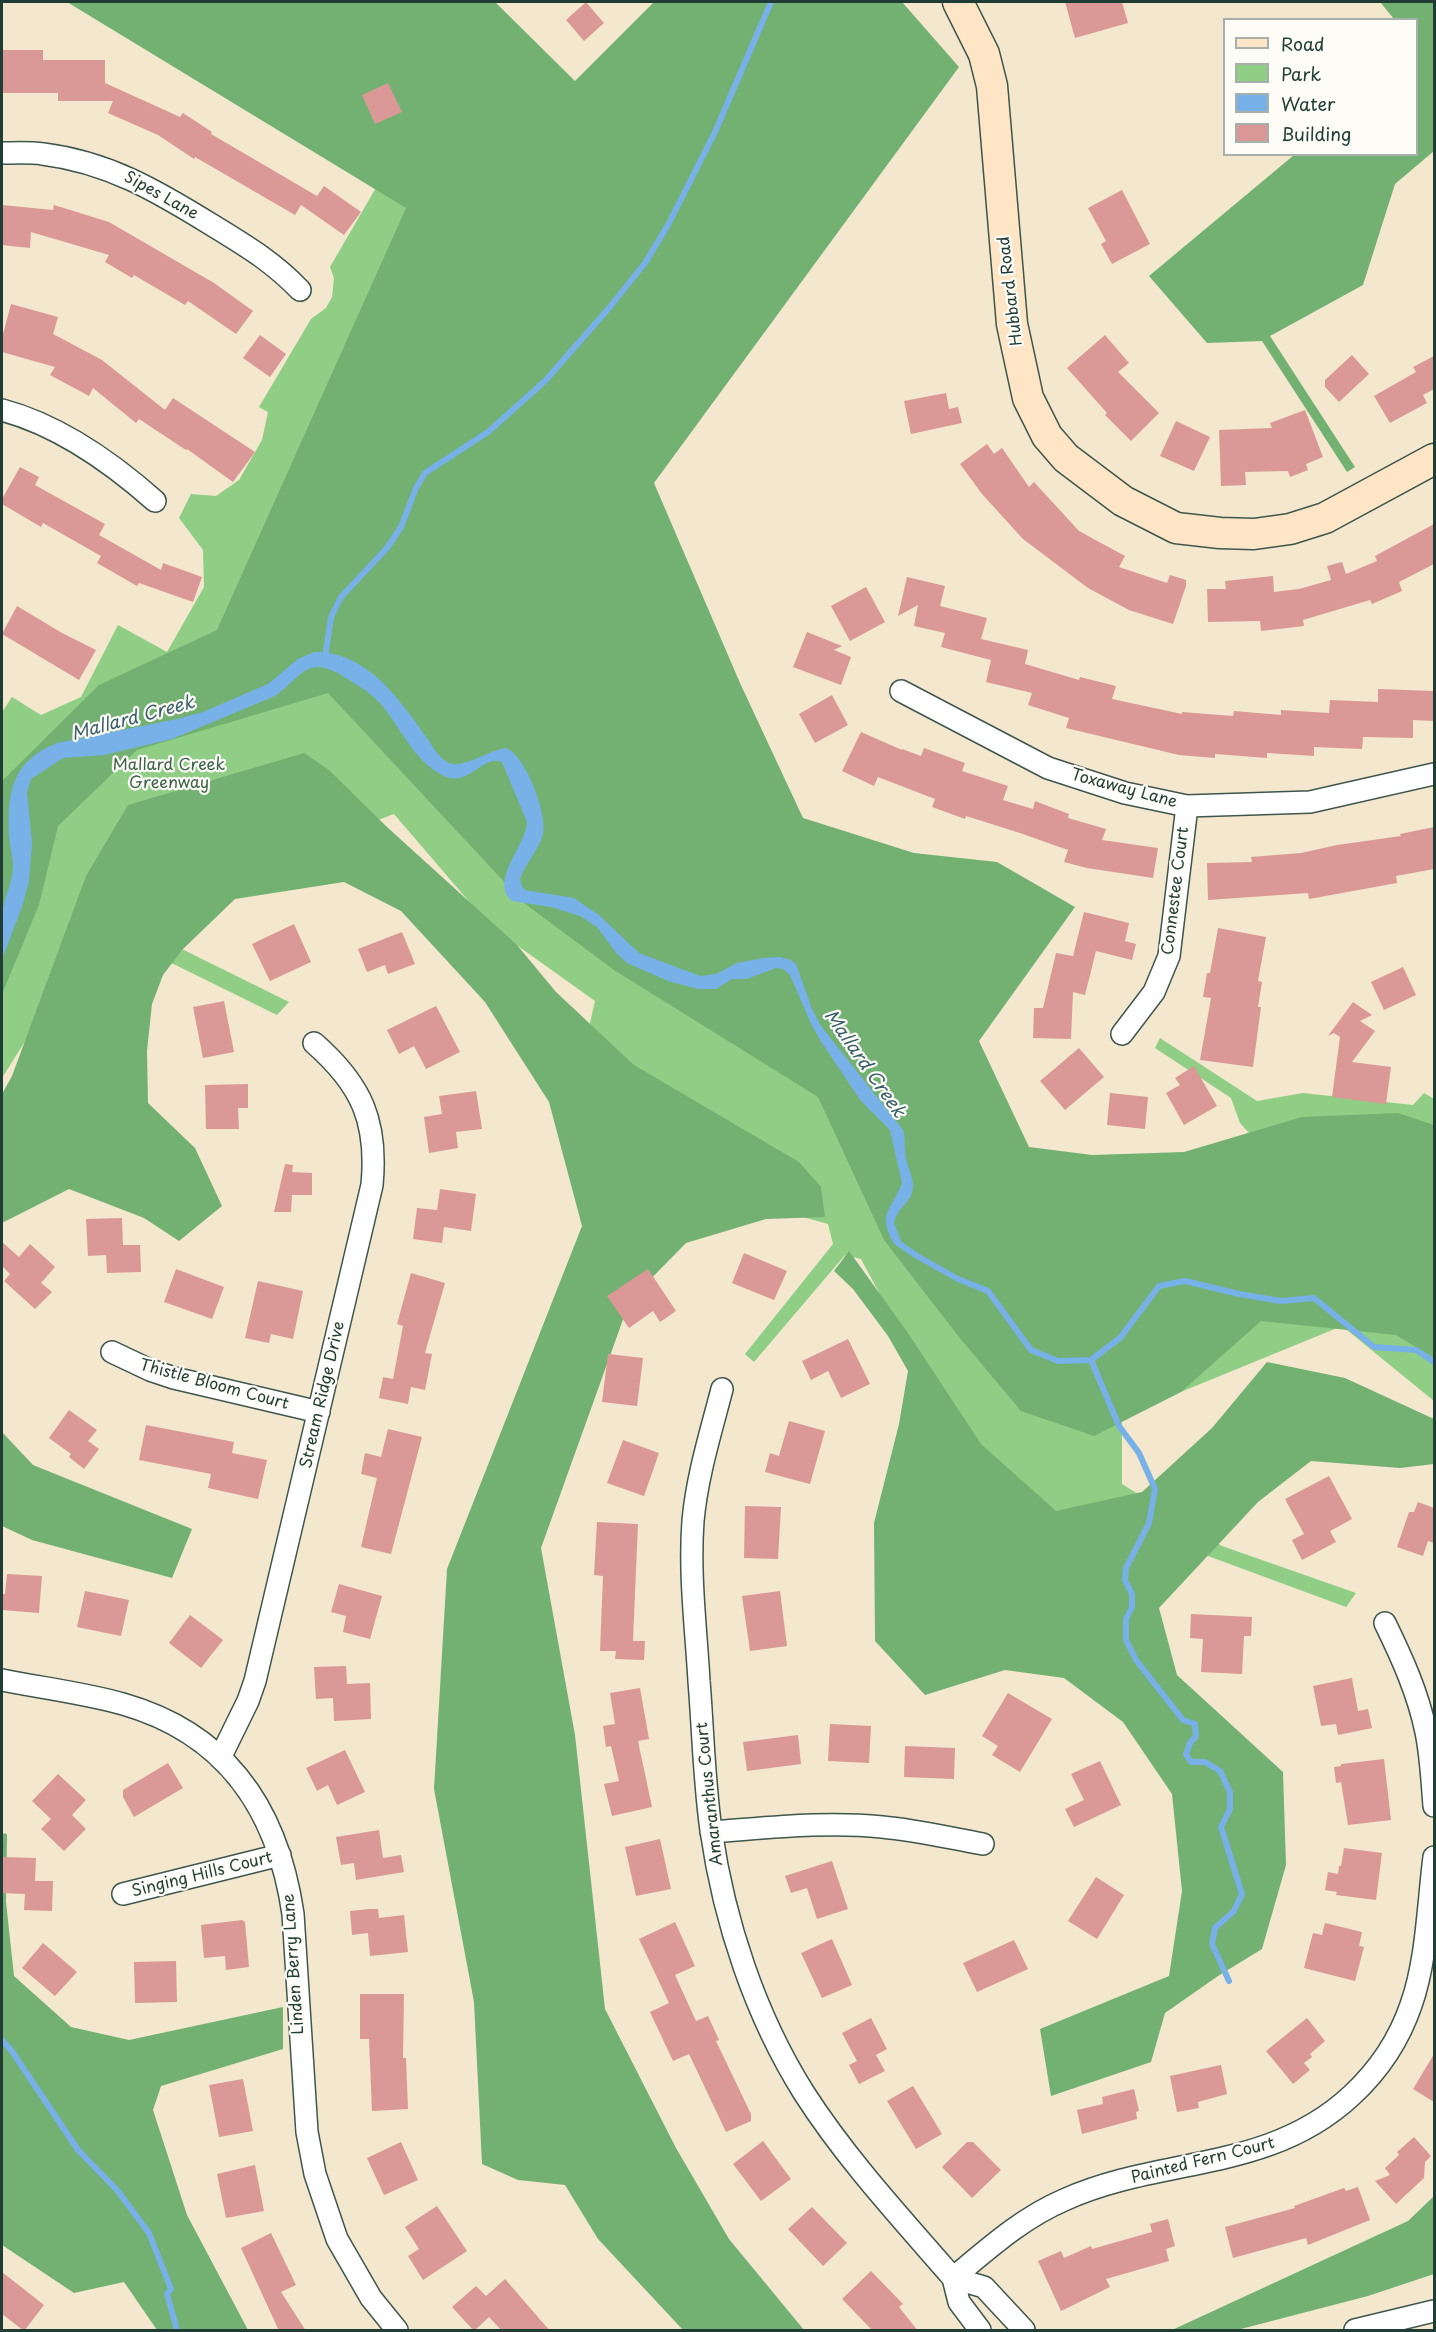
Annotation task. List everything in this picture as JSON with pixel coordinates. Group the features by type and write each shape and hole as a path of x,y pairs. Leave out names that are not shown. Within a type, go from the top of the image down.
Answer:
{"main road":[{"name":"Hubbard Road","path":"958,2 984,54 992,86 1012,324 1028,398 1047,436 1066,458 1123,501 1176,528 1254,534 1290,529 1325,518 1434,459"}],"street":[{"name":"Sipes Lane","path":"2,153 40,153 65,157 120,173 195,214 254,251 278,268 300,291"},
{"path":"2,410 69,439 116,468 155,501"},
{"name":"Toxaway Lane","path":"901,691 1048,768 1125,793 1186,806 1310,802 1434,774"},
{"name":"Connestee Court","path":"1122,1034 1154,992 1169,956 1186,806"},
{"name":"Stream Ridge Drive","path":"220,1758 240,1719 255,1681 372,1185 375,1157 367,1113 358,1094 339,1067 314,1043"},
{"name":"Thistle Bloom Court","path":"112,1352 150,1370 174,1377 319,1412"},
{"name":"Amaranthus Court","path":"722,1389 697,1488 691,1564 711,1832 732,1929 751,1984 777,2044 804,2092 851,2159 952,2278 959,2302 980,2331"},
{"path":"1384,1623 1402,1657 1415,1691 1426,1732 1434,1806"},
{"name":"Linden Berry Lane","path":"2,1680 122,1703 148,1712 182,1729 220,1758 251,1794 268,1821 280,1855 293,1914 307,2132 315,2174 337,2239 370,2298 397,2331"},
{"path":"711,1832 839,1824 905,1829 983,1844"},
{"name":"Singing Hills Court","path":"123,1894 280,1855"},
{"name":"Painted Fern Court","path":"952,2278 1002,2237 1037,2213 1065,2199 1100,2187 1271,2146 1319,2122 1338,2109 1381,2065 1412,2005 1420,1974 1434,1857"},
{"path":"952,2278 984,2287 1024,2331"},
{"path":"1355,2331 1434,2311"}],"green space":[{"path":"67,2 495,2 575,81 654,2 902,2 959,67 654,483 740,683 803,818 914,853 997,862 1075,907 979,1041 1029,1147 1092,1155 1184,1152 1302,1117 1398,1113 1434,1125 1434,1358 1396,1335 1261,1321 1181,1392 1094,1436 1021,1411 959,1337 884,1240 818,1097 614,970 524,903 328,693 137,750 58,826 39,905 2,994 2,781 99,685 217,630 406,208"},
{"path":"1380,2 1434,2 1434,151 1395,184 1363,285 1270,336 1355,467 1347,472 1262,341 1207,343 1149,276 1293,156 1418,156 1418,18 1393,18"},
{"name":"Mallard Creek Greenway","path":"384,174 464,220 293,660 905,1140 1324,1217 1240,1123 1231,1098 1155,1048 1160,1038 1257,1101 1303,1093 1413,1105 1424,1093 1434,1099 1434,1401 1342,1326 1122,1416 1122,1484 1222,1546 1356,1593 1346,1607 1116,1522 1113,1628 948,1422 861,1259 845,1255 754,1362 745,1354 833,1244 828,1224 561,1150 595,1001 490,926 394,814 121,919 289,1002 277,1015 141,948 61,984 2,1078 2,712 12,697 41,715 81,697 118,625 167,652 204,587 203,550 179,518 191,494 216,496 239,480 262,440 268,412 259,407 311,319 326,308 332,297 334,278 330,267"},
{"path":"304,753 329,770 387,827 517,945 556,992 634,1065 799,1162 821,1187 825,1217 766,1219 686,1243 630,1300 541,1548 575,1735 605,2009 676,2148 729,2239 804,2330 683,2330 598,2239 565,2185 518,2180 482,2164 474,2002 434,1789 447,1569 582,1226 549,1102 485,1002 401,911 344,882 235,899 182,950 163,975 152,1004 147,1051 148,1103 195,1148 222,1206 179,1241 144,1218 69,1189 2,1223 2,1094 12,1076 86,876 128,805"},
{"path":"849,1251 908,1333 981,1444 1056,1511 1142,1492 1212,1428 1267,1362 1345,1378 1434,1419 1434,1464 1400,1468 1311,1461 1258,1502 1159,1608 1177,1675 1283,1772 1286,1865 1262,1949 1165,2013 1151,2062 1051,2096 1040,2029 1169,1976 1182,1891 1172,1794 1123,1722 1064,1678 1005,1670 925,1695 875,1641 874,1523 899,1424 908,1371 888,1336 853,1289 834,1271"},
{"path":"2,1432 33,1465 192,1529 172,1578 32,1540 2,1526"},
{"path":"2,1833 7,1834 6,1902 14,1976 71,2027 129,2040 283,2007 283,2049 161,2086 153,2110 187,2215 248,2330 157,2330 124,2282 74,2293 2,2245"},
{"path":"1434,2196 1434,2274 1368,2296 1237,2330 1172,2330 1408,2221"}],"water":[{"path":"314,652 333,654 350,660 380,680 405,708 438,754 449,763 465,763 506,748 513,753 534,786 544,825 541,840 520,879 525,890 574,898 599,915 639,953 700,976 716,974 737,963 763,958 780,957 796,964 812,1009 821,1026 903,1130 913,1190 894,1223 901,1241 895,1245 889,1235 886,1219 902,1183 890,1130 861,1101 822,1043 812,1026 790,975 783,969 776,968 747,979 732,979 716,989 698,989 668,981 627,963 617,954 597,927 580,916 551,907 512,901 506,893 504,884 527,822 502,762 488,763 467,776 459,778 450,778 440,774 416,753 375,698 341,675 326,668 311,668 275,696 172,739 104,755 63,758 31,779 27,792 32,843 29,881 22,907 2,959 2,913 13,868 9,836 9,805 15,780 30,759 57,743 203,712 268,684 298,659"}],"building":[{"path":"586,2 604,23 584,41 566,20"},
{"path":"1065,2 1122,2 1128,23 1075,38"},
{"path":"2,50 43,50 43,60 105,60 105,83 180,117 183,113 212,132 211,134 317,196 324,186 361,212 344,235 301,205 295,215 195,157 194,159 158,135 108,113 113,101 58,101 58,93 2,93"},
{"path":"388,83 402,112 375,124 362,95"},
{"path":"1122,190 1150,244 1112,264 1101,244 1106,241 1088,208"},
{"path":"2,205 53,210 54,205 109,222 214,283 253,311 236,334 188,301 185,305 134,275 132,278 105,262 109,255 31,232 30,248 2,245"},
{"path":"11,304 58,317 53,334 102,360 165,410 173,398 255,452 233,482 187,449 139,419 136,423 93,388 89,396 50,375 55,367 2,352 2,338"},
{"path":"260,335 286,354 270,377 243,358"},
{"path":"1105,335 1129,363 1118,372 1159,413 1131,441 1105,415 1107,413 1067,368"},
{"path":"1352,355 1369,374 1339,402 1325,387 1325,380"},
{"path":"1434,356 1434,389 1423,395 1427,403 1390,423 1374,396 1416,372 1413,367"},
{"path":"946,393 949,409 958,407 962,423 911,434 904,401"},
{"path":"1305,410 1323,457 1306,464 1308,470 1290,477 1288,471 1245,472 1246,485 1221,486 1219,430 1272,428 1270,423"},
{"path":"1176,421 1210,437 1194,471 1160,456"},
{"path":"987,444 994,454 1002,448 1029,487 1034,482 1079,531 1125,556 1119,567 1167,583 1170,575 1186,580 1173,624 1129,610 1088,588 1023,539 982,494 960,464"},
{"path":"20,467 39,477 35,485 105,524 99,535 161,570 163,563 202,577 193,602 139,583 137,586 97,563 101,556 43,523 41,527 2,504 2,499"},
{"path":"1434,524 1434,564 1399,582 1402,591 1372,604 1370,600 1303,620 1304,626 1261,631 1260,621 1208,622 1207,589 1226,589 1225,581 1273,576 1274,592 1299,589 1331,580 1327,566 1342,562 1346,574 1377,561 1375,556"},
{"path":"907,577 945,586 940,606 987,618 981,639 1028,650 1025,664 1079,680 1080,677 1116,686 1112,699 1182,714 1182,712 1233,716 1234,711 1281,715 1281,710 1329,713 1330,700 1378,702 1378,689 1434,691 1434,721 1413,720 1413,738 1363,737 1362,749 1314,747 1314,756 1267,753 1267,758 1215,754 1215,758 1179,755 1066,728 1069,718 1028,705 1032,693 986,682 991,660 941,647 945,633 914,626 918,605 898,616"},
{"path":"866,587 885,622 850,641 831,606"},
{"path":"17,606 96,650 79,680 2,634"},
{"path":"807,632 842,646 834,650 851,657 841,685 793,667"},
{"path":"832,695 848,725 815,743 799,714"},
{"path":"861,732 921,756 924,748 965,763 962,771 1008,786 1003,800 1033,809 1035,801 1069,814 1068,818 1106,829 1102,840 1158,848 1153,878 1087,868 1064,862 1068,850 932,807 935,799 878,777 874,786 842,771"},
{"path":"1434,827 1434,869 1396,876 1397,883 1309,899 1308,893 1208,900 1207,863 1252,862 1251,857 1301,853 1337,845 1401,836 1400,834"},
{"path":"1084,912 1129,923 1125,941 1136,944 1132,960 1096,951 1085,995 1073,992 1071,1039 1033,1038 1034,1008 1043,1008 1056,953 1073,956"},
{"path":"294,924 311,962 270,981 252,944"},
{"path":"1218,928 1266,937 1258,981 1262,982 1258,1007 1261,1007 1253,1067 1200,1060 1211,998 1203,997"},
{"path":"402,932 415,964 388,974 385,965 367,972 358,949"},
{"path":"1403,967 1416,995 1384,1010 1371,982"},
{"path":"224,1001 234,1052 203,1058 193,1007"},
{"path":"1353,1002 1372,1015 1360,1021 1375,1031 1352,1062 1391,1067 1386,1104 1332,1097 1340,1037 1334,1033 1328,1036"},
{"path":"436,1006 460,1052 426,1069 414,1046 399,1054 387,1030"},
{"path":"1079,1048 1104,1077 1065,1110 1040,1081"},
{"path":"1194,1066 1217,1106 1184,1125 1166,1093 1180,1085 1175,1078"},
{"path":"248,1084 248,1108 238,1108 239,1129 206,1129 205,1085"},
{"path":"476,1091 482,1129 456,1132 458,1148 429,1153 424,1117 442,1114 439,1096"},
{"path":"1110,1093 1148,1097 1145,1129 1107,1125"},
{"path":"285,1164 293,1165 292,1172 312,1173 312,1195 292,1195 291,1212 274,1212"},
{"path":"440,1189 476,1194 471,1231 444,1227 442,1243 413,1239 417,1208 437,1210"},
{"path":"122,1218 123,1245 140,1245 141,1272 107,1273 106,1255 88,1256 86,1219"},
{"path":"2,1242 19,1257 30,1244 55,1267 41,1283 52,1292 35,1309 4,1281 10,1274 2,1266"},
{"path":"744,1253 787,1271 774,1300 732,1283"},
{"path":"176,1269 224,1287 212,1319 164,1302"},
{"path":"648,1269 676,1311 660,1322 653,1311 629,1328 607,1296"},
{"path":"411,1273 445,1283 425,1353 432,1354 425,1390 411,1387 408,1404 379,1398 383,1377 393,1379 403,1326 397,1324"},
{"path":"258,1281 303,1291 293,1339 271,1334 269,1343 245,1338"},
{"path":"848,1339 870,1384 841,1398 828,1371 811,1380 802,1361"},
{"path":"608,1354 643,1358 637,1406 602,1402"},
{"path":"69,1410 97,1430 88,1441 99,1449 84,1469 69,1457 71,1454 49,1438"},
{"path":"789,1421 825,1431 810,1484 765,1472 770,1453 779,1456"},
{"path":"146,1425 234,1442 232,1453 267,1460 258,1499 208,1488 211,1474 139,1460"},
{"path":"388,1429 422,1437 391,1554 361,1547 377,1478 361,1474 365,1453 381,1457"},
{"path":"623,1440 659,1453 644,1496 607,1483"},
{"path":"1329,1476 1352,1519 1330,1531 1336,1542 1302,1560 1292,1540 1304,1534 1285,1499"},
{"path":"1418,1502 1434,1508 1434,1543 1428,1541 1423,1556 1397,1547 1409,1512 1414,1512"},
{"path":"745,1506 781,1507 778,1559 744,1558"},
{"path":"597,1522 638,1524 633,1641 645,1641 644,1660 615,1659 616,1651 600,1651 603,1576 594,1575"},
{"path":"7,1574 42,1576 39,1613 2,1610 2,1594 5,1594"},
{"path":"339,1584 382,1596 370,1639 343,1632 346,1616 331,1612"},
{"path":"85,1591 129,1600 121,1636 77,1627"},
{"path":"780,1591 787,1646 750,1651 742,1596"},
{"path":"1191,1614 1252,1617 1251,1636 1244,1636 1242,1674 1201,1672 1203,1639 1190,1638"},
{"path":"190,1615 223,1640 201,1668 169,1643"},
{"path":"346,1666 347,1684 370,1683 371,1719 334,1721 333,1698 316,1699 314,1667"},
{"path":"1352,1678 1358,1711 1368,1709 1372,1728 1338,1735 1336,1724 1321,1726 1313,1686"},
{"path":"640,1688 649,1739 638,1741 652,1807 612,1816 604,1784 619,1781 611,1746 606,1747 603,1726 615,1724 610,1693"},
{"path":"1008,1693 1052,1719 1020,1772 992,1755 998,1746 982,1736"},
{"path":"830,1724 871,1726 869,1763 828,1761"},
{"path":"798,1735 801,1764 747,1771 743,1742"},
{"path":"905,1746 955,1748 954,1779 904,1777"},
{"path":"345,1750 365,1792 337,1805 328,1785 317,1791 306,1768"},
{"path":"1384,1759 1391,1820 1348,1825 1341,1782 1336,1783 1334,1767 1341,1766 1341,1764"},
{"path":"1100,1761 1121,1805 1074,1827 1065,1809 1084,1800 1071,1774"},
{"path":"168,1763 183,1788 134,1817 123,1797 123,1790"},
{"path":"58,1774 86,1800 72,1815 86,1829 64,1851 41,1829 51,1819 32,1801"},
{"path":"379,1830 383,1858 401,1855 404,1872 356,1880 354,1863 341,1865 336,1837"},
{"path":"660,1839 671,1889 636,1896 625,1847"},
{"path":"1344,1848 1382,1853 1376,1900 1336,1895 1337,1892 1325,1890 1328,1872 1338,1874"},
{"path":"2,1857 36,1858 35,1881 53,1881 52,1911 24,1910 25,1894 2,1893"},
{"path":"832,1861 848,1909 817,1919 807,1888 791,1893 785,1876"},
{"path":"1096,1877 1124,1895 1097,1939 1068,1921"},
{"path":"378,1909 379,1918 404,1915 408,1952 370,1956 368,1933 352,1935 350,1911"},
{"path":"242,1920 245,1922 249,1967 226,1970 225,1956 204,1958 201,1925"},
{"path":"675,1922 695,1966 675,1975 696,2021 708,2016 719,2040 716,2041 751,2114 751,2121 726,2132 689,2054 673,2061 650,2012 669,2003 639,1939"},
{"path":"1325,1923 1362,1932 1359,1946 1364,1947 1355,1981 1304,1968 1313,1933 1322,1935"},
{"path":"832,1939 852,1985 822,1998 801,1953"},
{"path":"1014,1940 1028,1969 977,1992 963,1963"},
{"path":"43,1943 77,1972 55,1996 22,1968"},
{"path":"176,1961 177,2002 135,2003 134,1962"},
{"path":"360,1994 404,1994 403,2058 406,2058 408,2109 372,2111 369,2039 360,2039"},
{"path":"871,2018 887,2049 876,2055 885,2071 859,2084 849,2065 857,2061 842,2033"},
{"path":"1307,2018 1325,2041 1310,2054 1312,2057 1304,2063 1310,2070 1293,2084 1266,2051"},
{"path":"1434,2054 1434,2102 1413,2089"},
{"path":"1221,2065 1227,2094 1198,2102 1199,2108 1177,2112 1170,2076"},
{"path":"243,2079 253,2131 219,2137 209,2085"},
{"path":"913,2086 942,2134 916,2149 887,2101"},
{"path":"1134,2089 1139,2111 1136,2112 1137,2119 1082,2134 1077,2110 1103,2104 1102,2097"},
{"path":"1414,2137 1431,2156 1425,2162 1424,2178 1396,2204 1375,2181 1390,2175 1385,2168 1399,2155 1397,2152"},
{"path":"763,2141 791,2179 761,2201 733,2164"},
{"path":"401,2142 418,2180 384,2195 367,2158"},
{"path":"967,2142 973,2142 1001,2170 972,2198 942,2167"},
{"path":"255,2165 264,2211 226,2218 217,2174"},
{"path":"1358,2187 1370,2220 1308,2245 1306,2238 1233,2258 1225,2227 1295,2208 1294,2206 1344,2188 1346,2191"},
{"path":"437,2206 467,2251 423,2280 408,2256 419,2249 405,2227"},
{"path":"812,2207 847,2243 823,2266 788,2229"},
{"path":"1168,2219 1175,2246 1166,2249 1169,2261 1106,2279 1110,2287 1061,2311 1038,2261 1061,2251 1064,2258 1091,2246 1092,2249 1152,2232 1150,2224"},
{"path":"271,2233 296,2285 281,2292 306,2331 279,2331 241,2248"},
{"path":"871,2271 903,2304 899,2307 918,2331 873,2331 842,2299"},
{"path":"2,2272 44,2305 24,2331 2,2314"},
{"path":"505,2279 550,2331 502,2331 489,2317 474,2331 452,2307 476,2286 486,2296"}],"waterway":[{"path":"325,658 331,617 341,597 387,548 401,527 416,488 425,473 488,432 545,381 645,263 668,225 715,132 771,2"},
{"name":"Mallard Creek","path":"895,1238 898,1243 917,1256 958,1279 988,1291 1031,1350 1058,1361 1091,1360 1120,1338 1159,1286 1185,1281 1281,1301 1314,1298 1374,1347 1416,1350 1434,1362"},
{"path":"1091,1360 1119,1426 1139,1453 1155,1489 1149,1523 1126,1568 1125,1580 1132,1594 1132,1607 1126,1619 1126,1640 1136,1660 1183,1720 1195,1724 1196,1736 1190,1743 1186,1754 1191,1762 1205,1762 1220,1771 1230,1792 1230,1809 1221,1827 1242,1894 1234,1911 1215,1928 1212,1944 1229,1981"},
{"path":"2,2040 78,2150 117,2190 149,2233 171,2289 167,2294 177,2330"}]}
